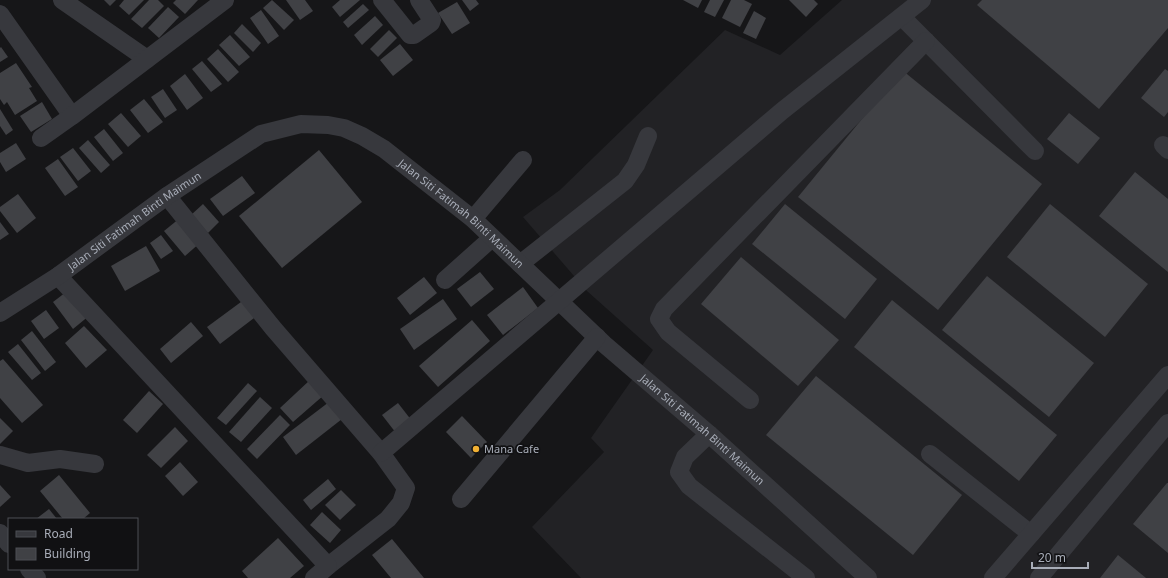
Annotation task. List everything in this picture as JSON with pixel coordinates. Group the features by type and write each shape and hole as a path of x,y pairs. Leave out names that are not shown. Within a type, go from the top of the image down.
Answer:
{"street":[{"path":"62,0 147,58"},
{"path":"40,138 72,116 225,0"},
{"path":"382,0 410,35 414,35 431,23 432,20 419,0"},
{"path":"381,453 782,111 922,0"},
{"path":"0,14 72,116"},
{"path":"902,17 1035,151"},
{"path":"750,400 668,332 659,319 664,309 926,41"},
{"name":"Jalan Siti Fatimah Binti Maimun","path":"0,313 58,276 167,196 261,134 301,124 314,123 344,128 362,136 384,149 473,219 597,337 709,434 868,578"},
{"path":"520,264 625,181 636,165 648,136"},
{"path":"473,219 522,160"},
{"path":"167,196 272,328 381,453 406,488 401,504 388,519 314,578"},
{"path":"445,280 492,238"},
{"path":"58,276 328,566"},
{"path":"461,499 597,337"},
{"path":"993,578 1168,375"},
{"path":"1039,578 1168,423"},
{"path":"709,434 685,457 679,472 689,486 806,578"},
{"path":"930,454 1031,534"},
{"path":"0,455 28,463 60,459 95,464"},
{"path":"30,570 37,578"}],"shaded area":[{"path":"842,0 1168,0 1168,578 581,578 532,527 604,452 591,438 653,350 587,291 523,217 560,190 725,30 780,55"}],"building":[{"path":"104,0 116,0 110,6"},
{"path":"124,0 144,0 129,15 119,6"},
{"path":"149,0 158,0 164,6 142,28 131,19"},
{"path":"176,0 198,0 185,14 173,3"},
{"path":"272,0 294,20 284,30 263,8"},
{"path":"286,0 305,0 313,11 300,20"},
{"path":"340,0 360,0 340,17 332,7"},
{"path":"462,0 476,0 479,4 470,11"},
{"path":"683,0 702,0 698,8"},
{"path":"710,0 724,0 715,17 704,12"},
{"path":"731,0 744,0 752,4 740,27 722,18"},
{"path":"789,0 814,0 818,4 806,17"},
{"path":"982,0 1168,0 1168,28 1099,109 977,5"},
{"path":"457,2 470,23 452,34 438,13"},
{"path":"363,4 369,10 348,28 343,22"},
{"path":"168,7 179,17 159,38 148,28"},
{"path":"261,10 279,36 268,44 250,18"},
{"path":"754,11 766,18 756,39 743,33"},
{"path":"375,16 383,25 362,45 354,35"},
{"path":"242,24 261,43 253,52 234,33"},
{"path":"389,30 397,38 378,57 370,49"},
{"path":"230,35 250,57 239,66 219,45"},
{"path":"400,44 413,60 393,76 380,60"},
{"path":"1,47 8,57 0,62 0,48"},
{"path":"218,49 239,72 228,82 207,59"},
{"path":"202,61 222,84 211,92 192,69"},
{"path":"16,63 32,87 29,88 37,101 15,115 7,102 4,105 0,99 0,73"},
{"path":"1165,69 1168,71 1168,112 1164,117 1141,98"},
{"path":"902,70 1042,184 938,310 798,197"},
{"path":"185,74 203,98 187,110 170,86"},
{"path":"163,89 177,110 165,118 151,97"},
{"path":"144,99 163,122 148,133 130,110"},
{"path":"42,102 52,119 31,132 20,116"},
{"path":"0,109 13,130 6,135 0,126"},
{"path":"121,113 141,136 128,147 108,124"},
{"path":"1069,113 1100,138 1078,164 1047,139"},
{"path":"104,129 123,153 113,161 94,137"},
{"path":"88,140 110,165 101,173 79,148"},
{"path":"16,143 26,159 6,172 0,162 0,153"},
{"path":"73,148 91,171 78,181 60,157"},
{"path":"319,150 362,202 282,268 239,216"},
{"path":"58,159 78,187 65,196 45,168"},
{"path":"1135,172 1168,199 1168,272 1099,216"},
{"path":"242,176 255,193 223,216 210,199"},
{"path":"18,194 36,218 17,233 0,211 0,207"},
{"path":"203,204 219,222 208,233 191,215"},
{"path":"785,204 877,279 845,319 752,244"},
{"path":"1050,204 1148,284 1105,337 1007,257"},
{"path":"180,218 201,242 185,256 164,231"},
{"path":"0,222 9,234 0,240"},
{"path":"161,235 173,251 161,259 150,243"},
{"path":"146,246 160,271 125,291 111,266"},
{"path":"741,257 839,340 798,386 701,304"},
{"path":"480,272 494,289 471,307 457,289"},
{"path":"987,276 1094,363 1049,417 942,330"},
{"path":"424,277 437,293 410,315 397,298"},
{"path":"523,287 538,308 503,335 487,315"},
{"path":"70,289 90,315 73,329 53,302"},
{"path":"245,299 258,315 220,344 207,327"},
{"path":"443,299 457,319 414,350 400,329"},
{"path":"892,300 1057,435 1019,481 854,347"},
{"path":"46,310 59,328 44,339 31,321"},
{"path":"472,320 490,341 438,387 419,366"},
{"path":"191,322 203,336 171,363 160,349"},
{"path":"84,326 107,350 86,368 65,343"},
{"path":"32,331 56,362 45,371 21,340"},
{"path":"18,344 41,373 32,380 8,352"},
{"path":"3,359 43,405 22,423 0,398 0,361"},
{"path":"816,376 962,495 913,555 766,435"},
{"path":"310,380 324,395 293,422 280,408"},
{"path":"248,383 257,391 226,425 217,418"},
{"path":"149,391 163,404 137,433 123,420"},
{"path":"260,397 272,408 241,442 229,432"},
{"path":"329,402 342,419 296,455 283,437"},
{"path":"398,403 412,421 396,433 382,415"},
{"path":"280,415 290,425 257,459 247,449"},
{"path":"462,416 487,442 471,458 446,432"},
{"path":"0,418 13,431 0,444"},
{"path":"175,427 188,441 161,468 147,455"},
{"path":"180,462 198,482 183,496 165,476"},
{"path":"59,475 90,513 84,518 62,518 40,491"},
{"path":"328,479 336,489 311,510 303,500"},
{"path":"1168,483 1168,553 1133,524"},
{"path":"0,485 11,497 0,507"},
{"path":"341,490 356,505 340,520 325,505"},
{"path":"49,509 56,518 37,518"},
{"path":"322,512 341,530 330,543 310,525"},
{"path":"278,538 304,566 290,578 248,578 242,571"},
{"path":"392,539 424,578 391,578 372,555"},
{"path":"1118,555 1146,578 1100,578"}],"place":[{"name":"Mana Cafe","path":"476,449"}]}
